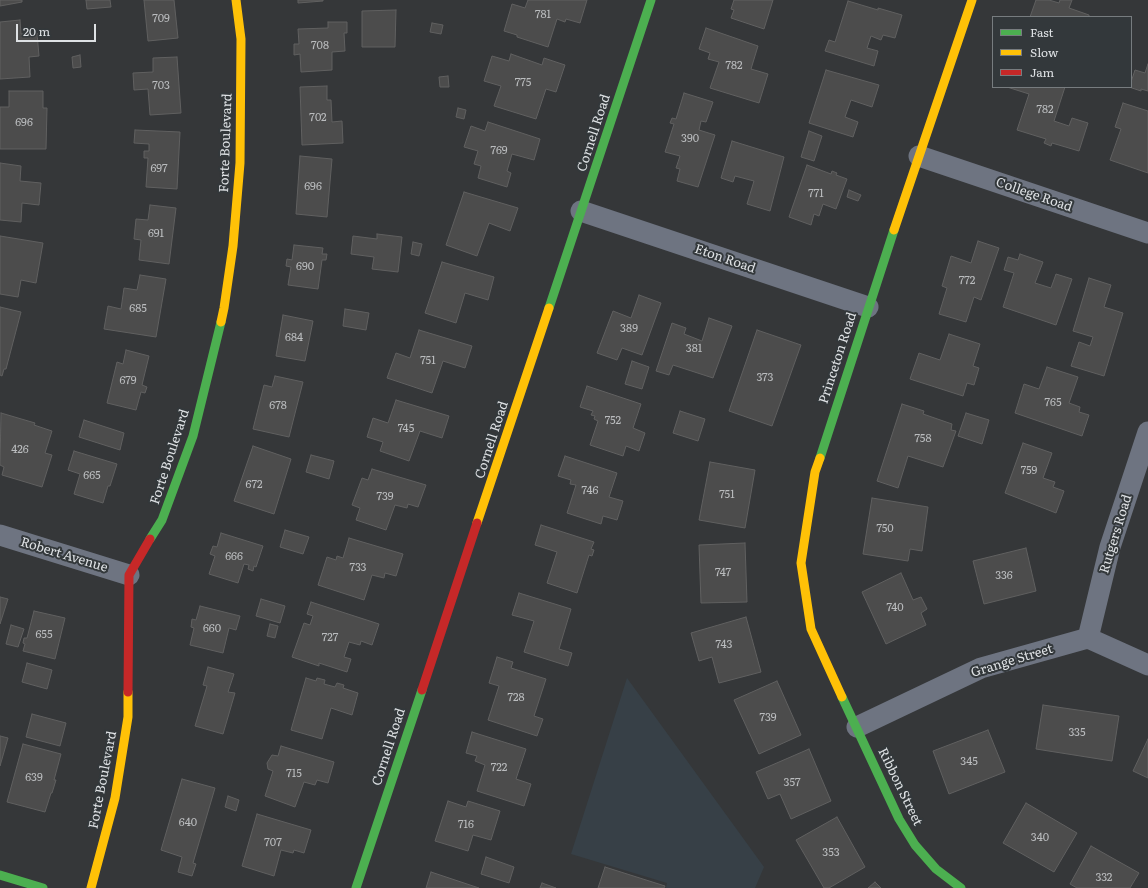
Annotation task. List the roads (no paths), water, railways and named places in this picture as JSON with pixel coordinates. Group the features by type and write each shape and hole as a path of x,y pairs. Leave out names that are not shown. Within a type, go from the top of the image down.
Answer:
{"street":[{"name":"Forte Boulevard","path":"91,888 115,798 128,717 129,575 162,520 193,436 224,308 233,246 240,163 241,39 236,0"},
{"name":"Cornell Road","path":"356,888 651,0"},
{"name":"Princeton Road","path":"857,726 828,668 811,629 801,563 815,472 868,307 972,0"},
{"name":"College Road","path":"919,156 1148,233"},
{"name":"Eton Road","path":"581,211 868,307"},
{"name":"Rutgers Road","path":"1088,638 1110,547 1148,432"},
{"name":"Robert Avenue","path":"0,535 129,575"},
{"name":"Grange Street","path":"857,726 981,668 1088,638"},
{"path":"1088,638 1148,665"},
{"name":"Ribbon Street","path":"857,726 899,820 915,845 936,869 961,888"},
{"path":"0,875 43,888"}]}
